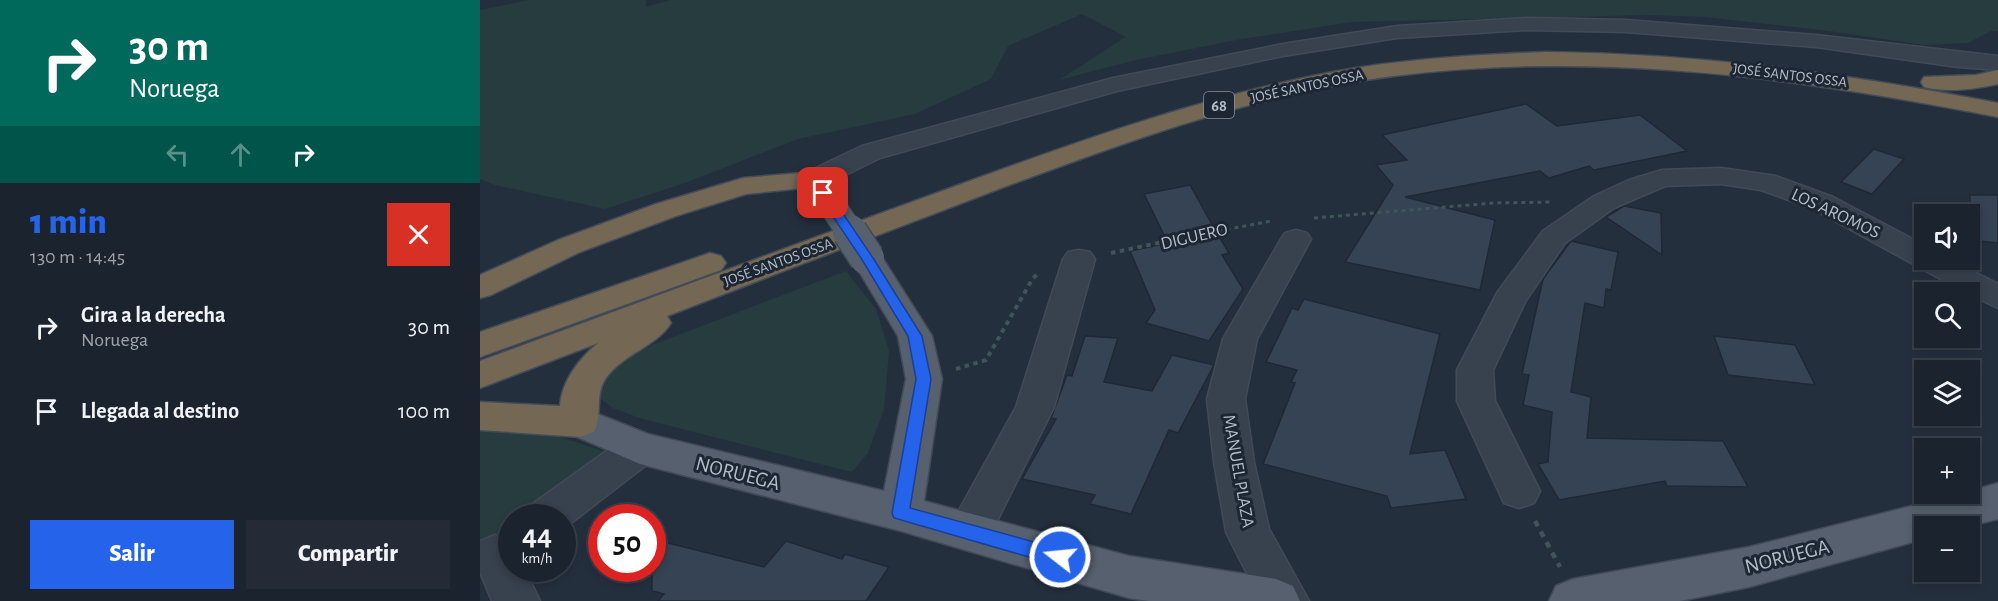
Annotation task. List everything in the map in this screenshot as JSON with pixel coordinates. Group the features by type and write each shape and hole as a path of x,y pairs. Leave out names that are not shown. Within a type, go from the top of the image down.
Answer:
{"highway":[{"name":"JOSÉ SANTOS OSSA","path":"480,345 1006,158 1184,100 1249,83 1377,59 1460,51 1584,48 1722,56 1918,81 1998,97"},
{"name":"JOSÉ SANTOS OSSA","path":"480,375 993,182 1181,117 1277,90 1394,69 1524,59 1667,62 1749,69 1850,82 1998,110"},
{"path":"1918,81 1954,84 1998,77"},
{"path":"480,288 569,246 666,210 743,186 819,188"},
{"path":"480,416 580,422 580,398 586,379 595,366 617,347 703,290"}],"main road":[{"path":"819,188 867,258 915,336 924,379 901,513"},
{"name":"NORUEGA","path":"580,422 639,448 901,513 1129,577 1276,601"},
{"name":"NORUEGA","path":"1573,601 1749,567 1998,501"}],"street":[{"path":"819,188 871,152 1113,85 1283,50 1397,32 1528,24 1626,26 1816,41 1958,60 1998,63"},
{"name":"LOS AROMOS","path":"1519,491 1476,401 1474,370 1509,301 1554,237 1604,202 1662,178 1721,176 1766,182 1823,203 1914,252"},
{"name":"MANUEL PLAZA","path":"1285,601 1248,532 1234,462 1226,399 1240,339 1294,226"},
{"path":"969,532 1035,407 1079,259"},
{"name":"LOS AROMOS","path":"1948,270 1998,297"},
{"path":"565,504 639,448"},
{"path":"496,553 516,601"}],"path":[{"name":"DIGUERO","path":"924,379 986,360 1033,278 1051,262 1147,247 1252,223 1294,226 1494,203 1604,202"},
{"path":"1519,491 1579,601"}],"green space":[{"path":"529,0 646,0 646,7 670,0 1998,0 1998,31 1991,31 1968,43 1924,45 1829,31 1705,17 1650,15 1352,22 1236,40 1136,60 1059,80 1126,37 1082,14 1008,46 991,79 915,114 798,139 685,183 605,209 495,185 480,179 480,10"},
{"path":"846,271 876,309 889,351 884,409 868,453 852,472 642,419 613,408 597,396 594,380 621,357"},
{"path":"480,420 551,434 614,455 550,504 498,504 498,545 480,555"}],"building":[{"path":"1526,104 1557,126 1640,115 1687,151 1594,170 1589,166 1549,178 1540,171 1405,197 1495,220 1480,290 1345,262 1393,185 1376,165 1407,160 1382,135"},
{"path":"1874,149 1904,159 1872,194 1841,182"},
{"path":"1190,185 1214,228 1205,230 1217,233 1229,253 1222,255 1243,289 1209,341 1146,323 1155,310 1130,251 1168,243 1144,194"},
{"path":"1970,195 1998,195 1998,243 1980,241 1980,204 1970,204"},
{"path":"1624,206 1661,213 1662,255 1606,217"},
{"path":"1571,241 1618,252 1611,290 1606,289 1604,308 1585,303 1571,392 1591,397 1587,438 1723,441 1748,487 1667,486 1665,481 1559,500 1538,464 1548,462 1552,412 1523,405 1529,375 1522,374 1543,279"},
{"path":"1304,299 1440,334 1410,454 1445,450 1466,499 1391,508 1387,496 1263,464 1295,383 1291,382 1297,370 1266,362 1292,308 1298,310"},
{"path":"1085,336 1118,338 1104,382 1152,391 1172,355 1214,365 1178,433 1169,430 1131,514 1090,504 1095,495 1022,479 1056,419 1051,418 1067,375 1072,376"},
{"path":"1714,336 1795,345 1815,385 1728,375"},
{"path":"786,541 842,559 845,554 889,567 866,601 658,601 664,594 652,591 652,582 666,582 666,542 764,567"}],"route":[{"path":"823,193 867,258 915,336 924,379 901,513 1060,557"}]}
